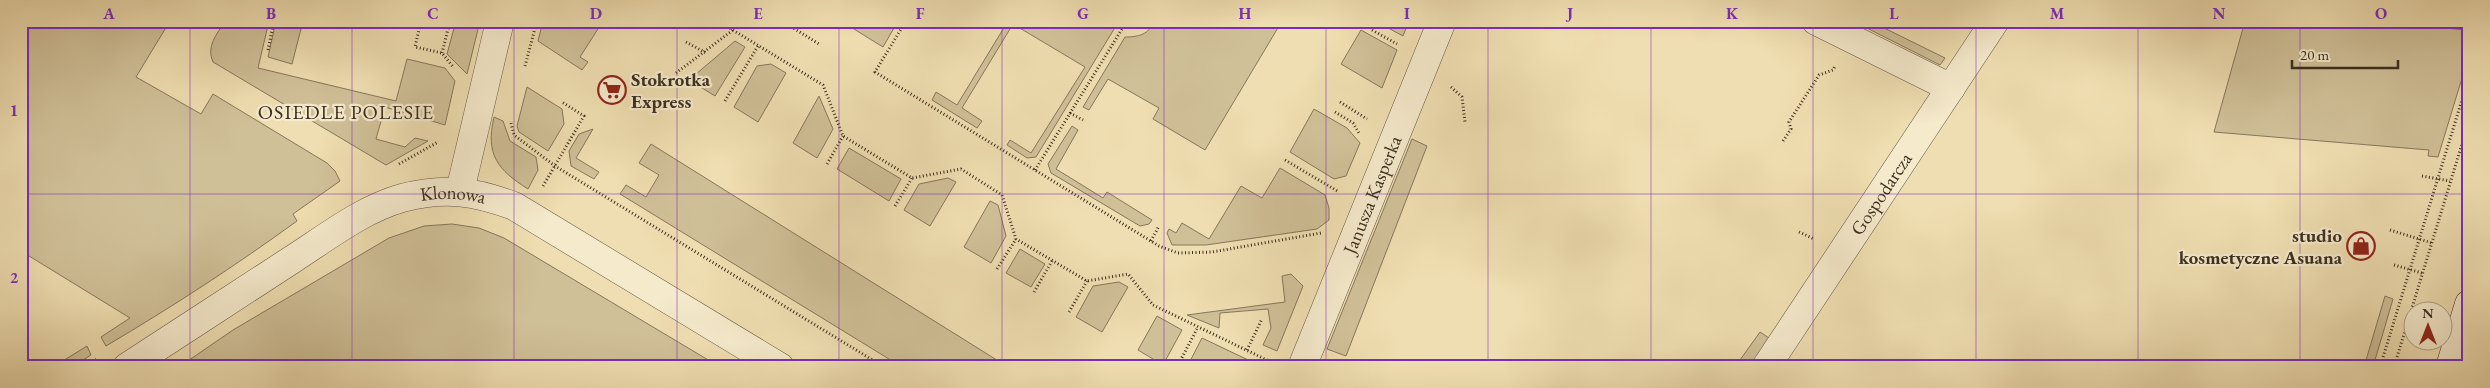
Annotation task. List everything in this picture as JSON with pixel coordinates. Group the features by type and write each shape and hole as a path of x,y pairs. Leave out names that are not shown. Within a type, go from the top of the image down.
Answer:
{"street":[{"path":"460,191 500,21"},
{"name":"Janusza Kasperka","path":"1290,366 1442,21"},
{"path":"1816,21 1951,88"},
{"name":"Gospodarcza","path":"1766,367 1995,21"},
{"name":"Klonowa","path":"127,367 368,213 402,198 460,191 480,194 514,206 780,367"},
{"path":"2450,367 2469,304"}],"path":[{"path":"268,50 274,21"},
{"path":"421,21 415,47 442,53 450,21"},
{"path":"533,37 537,21"},
{"path":"718,21 823,85 843,136 912,178 961,169 1002,195 1016,239 1052,261 1087,281 1128,274 1153,305 1247,350 1290,366"},
{"path":"782,21 819,44"},
{"path":"906,21 876,72 1151,241 1178,253 1212,252 1300,239 1323,233"},
{"path":"1034,170 1127,21"},
{"path":"676,74 706,53 733,30"},
{"path":"1372,30 1398,44"},
{"path":"686,42 706,53"},
{"path":"725,101 758,46"},
{"path":"1783,141 1791,129 1789,122 1819,75 1833,70 1836,63"},
{"path":"2380,367 2469,78"},
{"path":"1444,84 1458,91 1462,97 1465,122"},
{"path":"555,166 584,116 562,102"},
{"path":"1340,102 1368,120"},
{"path":"1335,112 1353,123 1362,138"},
{"path":"1070,113 1084,120"},
{"path":"512,120 511,126 514,135 555,166 884,367"},
{"path":"2394,367 2469,121"},
{"path":"827,164 843,136"},
{"path":"1285,160 1346,196"},
{"path":"2422,176 2450,181"},
{"path":"895,206 912,178"},
{"path":"1151,241 1159,226"},
{"path":"2390,230 2432,243"},
{"path":"997,269 1016,239"},
{"path":"1034,292 1052,261"},
{"path":"2394,265 2422,273"},
{"path":"1069,312 1087,281"},
{"path":"1247,350 1262,319"},
{"path":"1177,367 1198,327"}],"shaded area":[{"path":"21,21 170,21 136,77 201,114 213,94 327,163 335,171 340,181 293,214 297,221 274,238 203,286 106,346 101,337 130,318 21,251"},
{"path":"225,21 269,21 258,68 396,101 407,59 445,68 455,81 445,125 385,107 376,139 405,147 415,138 428,141 386,165 213,62 211,56 212,45"},
{"path":"276,21 303,21 292,64 268,57"},
{"path":"456,21 480,21 467,74 447,54"},
{"path":"543,21 603,21 580,57 588,62 582,70 538,41"},
{"path":"841,21 898,21 883,47"},
{"path":"1008,21 1119,21 1036,157 1027,158 1007,145 1010,140 1031,153 1085,67 1013,24 962,108 982,121 977,128 932,100 936,92 957,105"},
{"path":"1153,21 1282,21 1205,150 1153,119 1159,108 1108,79 1089,110 1083,107 1125,37 1138,36 1146,32"},
{"path":"1375,21 1409,21 1403,36"},
{"path":"1853,21 1870,21 1945,58 1940,65"},
{"path":"2245,21 2378,21 2465,30 2469,21 2469,55 2438,157 2428,156 2429,150 2214,132"},
{"path":"1361,30 1397,50 1382,88 1341,64"},
{"path":"735,41 745,47 715,96 689,80"},
{"path":"771,64 786,73 758,122 734,107 757,66"},
{"path":"527,87 562,109 564,124 548,151 519,132 517,126"},
{"path":"819,96 833,129 817,158 793,143"},
{"path":"1314,109 1347,128 1360,143 1346,176 1334,179 1290,152"},
{"path":"494,117 503,121 510,141 536,157 538,170 528,189 509,175 496,160 491,142"},
{"path":"1072,126 1078,130 1056,169 1103,198 1107,192 1152,220 1149,224 1140,226 1051,173 1048,164"},
{"path":"593,129 576,158 599,172 594,179 571,166 569,151 579,134"},
{"path":"1412,139 1427,146 1346,356 1327,349"},
{"path":"651,144 1008,367 902,367 620,194 626,185 646,197 659,175 639,163"},
{"path":"849,148 901,179 889,201 837,169"},
{"path":"1280,168 1325,195 1329,208 1329,220 1317,229 1206,245 1172,245 1167,233 1169,229 1176,233 1182,223 1209,239 1241,186 1262,198"},
{"path":"948,178 956,182 930,226 904,210 919,184"},
{"path":"990,201 998,205 1006,236 991,263 964,247"},
{"path":"452,224 479,228 504,238 720,367 179,367 233,330 389,238 424,226"},
{"path":"1020,249 1045,264 1031,287 1006,273"},
{"path":"1291,274 1303,286 1277,351 1263,345 1271,328 1268,309 1220,313 1219,328 1187,315 1285,302 1282,276"},
{"path":"1119,282 1128,287 1102,332 1076,317 1093,286"},
{"path":"2385,296 2393,299 2373,367 2364,367"},
{"path":"1157,316 1182,330 1163,365 1138,350"},
{"path":"1760,332 1769,338 1750,367 1735,367"},
{"path":"1202,338 1263,367 1187,367"},
{"path":"87,346 91,355 72,367 53,367"}],"place":[{"name":"Stokrotka Express","path":"612,90"},
{"name":"studio kosmetyczne Asuana","path":"2361,246"}],"district":[{"name":"OSIEDLE POLESIE","path":"346,112"}]}
